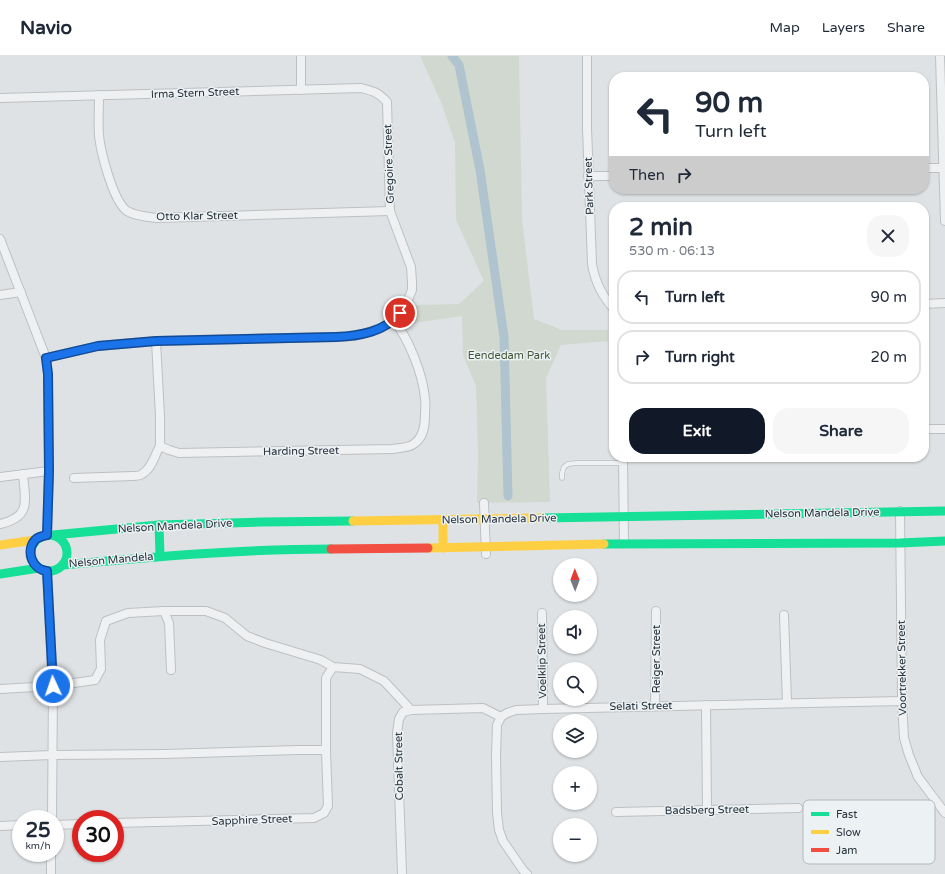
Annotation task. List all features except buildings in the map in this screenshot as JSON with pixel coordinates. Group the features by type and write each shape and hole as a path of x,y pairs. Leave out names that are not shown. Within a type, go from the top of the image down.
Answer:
{"street":[{"path":"301,56 301,90"},
{"name":"Park Street","path":"586,56 588,176 594,276 601,292 609,302"},
{"path":"940,56 945,221"},
{"name":"Irma Stern Street","path":"0,98 361,88 374,91 381,95 386,102"},
{"name":"Otto Klar Street","path":"99,95 99,135 103,157 114,192 120,203 128,211 140,216 157,218 390,211"},
{"name":"Gregoire Street","path":"46,358 98,346 156,341 354,336 383,327 394,320 404,308 408,300 412,290 412,282 411,267 390,211 386,102"},
{"path":"929,168 944,168"},
{"path":"588,176 609,176"},
{"path":"0,239 46,358 48,374 50,535"},
{"path":"0,295 21,292"},
{"path":"929,304 945,303"},
{"name":"Harding Street","path":"160,446 179,453 392,449 405,448 415,444 421,437 425,424 425,400 420,375 408,344 394,320"},
{"path":"74,478 142,475 148,469 160,446 156,341"},
{"path":"929,429 945,429"},
{"path":"623,462 624,543"},
{"path":"0,478 49,471"},
{"path":"0,524 20,516 24,510 25,502 23,474"},
{"path":"484,503 486,551"},
{"name":"Nelson Mandela Drive","path":"50,535 159,525 262,522 624,517 945,510"},
{"name":"Voortrekker Street","path":"900,511 902,701 904,738 918,777 945,813"},
{"path":"443,520 443,548"},
{"path":"159,525 160,556 278,550 443,548 486,551 624,543 900,543 945,541"},
{"path":"0,574 56,570 61,567 67,557 67,551 63,540 58,537 50,535 40,536 35,540 32,546 30,552 31,558 34,564 43,570"},
{"path":"0,545 35,540"},
{"name":"Nelson Mandela","path":"63,565 160,556"},
{"path":"43,570 53,686 52,810"},
{"path":"164,611 169,622 171,670"},
{"path":"0,689 53,686 95,680 101,669 100,640 106,621 128,613 206,611 225,618 247,636 265,643 320,660 333,667 360,669 384,681 411,710 483,708 501,717 497,725 496,755 499,830 503,840 523,873"},
{"name":"Reiger Street","path":"655,706 656,611"},
{"name":"Voelklip Street","path":"542,613 543,709"},
{"path":"784,615 787,703"},
{"name":"Sapphire Street","path":"124,824 314,818 324,813 328,806 326,678 333,667"},
{"name":"Selati Street","path":"501,717 516,710 902,701"},
{"path":"706,705 707,810"},
{"name":"Cobalt Street","path":"402,874 397,733 399,718 403,712 411,710"},
{"path":"0,757 326,750"},
{"name":"Badsberg Street","path":"616,812 798,808"},
{"path":"0,826 12,825"},
{"path":"51,874 52,862"}],"lane":[{"path":"562,478 564,467 568,464 609,461"}],"green space":[{"name":"Eendedam Park","path":"420,56 520,56 522,219 534,319 562,330 608,330 608,341 561,345 546,378 550,502 477,503 478,456 476,386 463,355 462,316 400,325 398,313 416,305 459,304 484,281 456,220 455,143 441,102"}],"waterway":[{"path":"452,56 459,65 480,170 504,337 508,496"}],"traffic: fast":[{"path":"542,518 945,511"},
{"path":"53,535 159,525 353,521"},
{"path":"159,525 160,556"},
{"path":"53,535 62,540 66,546 67,553 66,560 62,566 53,571 45,571 36,566 32,560 31,549 36,540 42,536 53,535"},
{"path":"604,544 900,543 945,541"},
{"path":"63,565 163,556 297,549 331,549"},
{"path":"0,574 39,568"}],"traffic: slow":[{"path":"353,521 542,518"},
{"path":"443,520 443,548"},
{"path":"0,545 35,540"},
{"path":"428,548 604,544"}],"traffic: jam":[{"path":"331,549 428,548"}],"route":[{"path":"53,686 47,571 38,568 34,564 30,552 35,540 40,536 47,535 49,471 48,374 46,358 98,346 156,341 354,336 383,327 394,320 400,313"}]}
